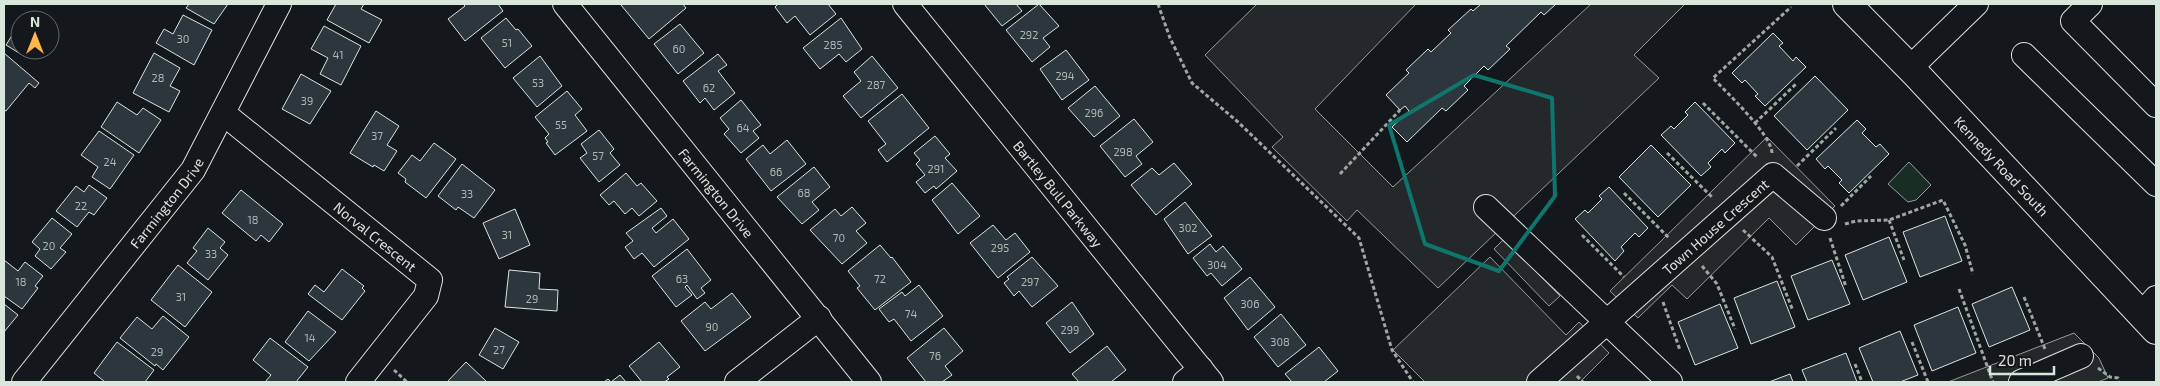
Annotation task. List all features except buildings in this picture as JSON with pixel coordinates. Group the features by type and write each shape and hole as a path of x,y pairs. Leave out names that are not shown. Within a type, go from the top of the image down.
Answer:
{"main road":[{"name":"Kennedy Road South","path":"1847,4 2151,314"}],"street":[{"name":"Farmington Drive","path":"24,382 193,170 279,4"},
{"name":"Farmington Drive","path":"565,4 869,382"},
{"name":"Bartley Bull Parkway","path":"905,4 1199,378"},
{"path":"1910,68 1976,4"},
{"path":"2090,4 2073,21 2156,105"},
{"path":"2024,55 2156,184"},
{"name":"Norval Crescent","path":"223,113 430,280 426,296 358,382"},
{"name":"Town House Crescent","path":"1540,382 1728,215 1777,178 1826,223"},
{"path":"1486,207 1670,382"},
{"path":"737,382 818,318"},
{"path":"2021,382 2081,356"}],"path":[{"path":"1158,4 1170,38 1192,83 1238,122 1359,238 1392,350 1413,382"},
{"path":"1777,178 1772,146 1755,123 1713,78 1791,8"},
{"path":"1755,123 1796,84"},
{"path":"1703,103 1777,178"},
{"path":"1340,174 1400,110"},
{"path":"1777,178 1836,128"},
{"path":"1667,153 1772,257 1792,311"},
{"path":"1826,223 1871,176"},
{"path":"1624,193 1687,252 1716,284 1735,329"},
{"path":"1826,223 1889,220 1944,200 1964,245 1973,274"},
{"path":"1889,220 1904,260"},
{"path":"1826,223 1846,287"},
{"path":"1582,235 1648,286 1680,350"},
{"path":"1958,289 1993,382"},
{"path":"2024,297 2051,369"},
{"path":"1912,342 1928,382"},
{"path":"1855,364 1862,382"}],"highlighted area":[{"path":"1474,75 1552,98 1555,196 1499,271 1425,244 1389,125"}],"green space":[{"path":"1909,162 1931,185 1916,200 1908,202 1888,184"}],"shaded area":[{"path":"1257,4 1416,4 1315,109 1393,187 1591,4 1685,4 1634,55 1659,78 1438,288 1357,210 1347,221 1272,147 1283,137 1205,55"},
{"path":"1767,137 1835,206 1796,245 1769,218 1687,299 1672,285 1638,318 1610,291"},
{"path":"1504,239 1560,296 1549,306 1494,249"},
{"path":"1490,257 1566,335 1579,322 1609,353 1580,382 1425,382 1393,350"},
{"path":"2074,333 2099,358 2108,378 2098,382 1948,382"}]}
